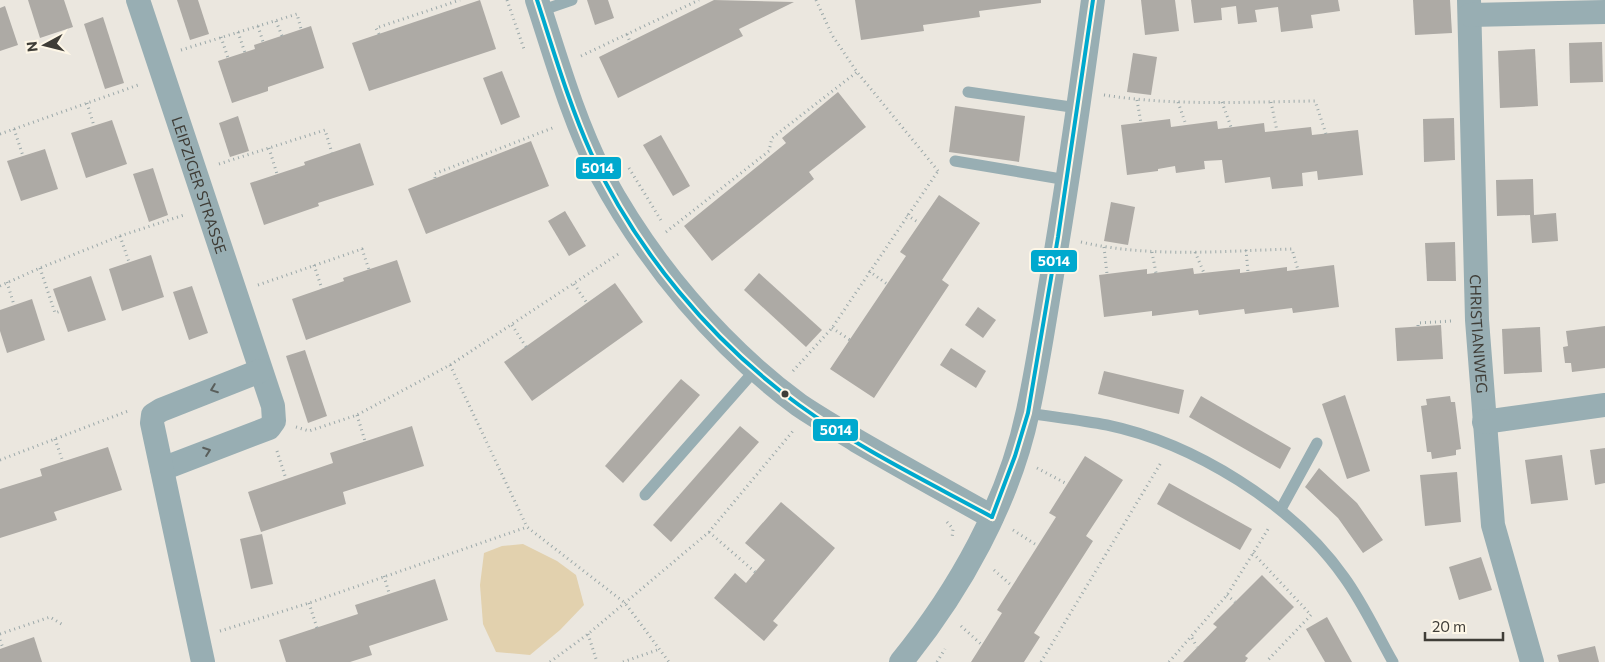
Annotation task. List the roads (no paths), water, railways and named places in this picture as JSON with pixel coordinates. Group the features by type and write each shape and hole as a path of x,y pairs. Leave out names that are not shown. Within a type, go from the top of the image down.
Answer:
{"street":[{"name":"LEIPZIGER STRASSE","path":"138,0 273,406 274,421 269,428 162,468"},
{"path":"901,662 938,615 970,562 1002,523 1015,456 1028,413 1067,180 1093,0"},
{"path":"538,6 561,76 601,173 643,244 681,292 756,369 815,416 1002,523"},
{"path":"1470,7 1605,12"},
{"name":"CHRISTIANIWEG","path":"1470,7 1477,320 1493,524 1532,662"},
{"path":"203,662 152,423 153,415 161,410 260,371"},
{"path":"1484,422 1605,406"}],"lane":[{"path":"538,6 572,0"},
{"path":"968,92 1079,100"},
{"path":"955,161 1067,180"},
{"path":"645,495 756,369"},
{"path":"1028,413 1108,426 1171,446 1226,472 1281,509 1318,544 1345,577 1393,662"},
{"path":"1281,509 1316,443"}]}
